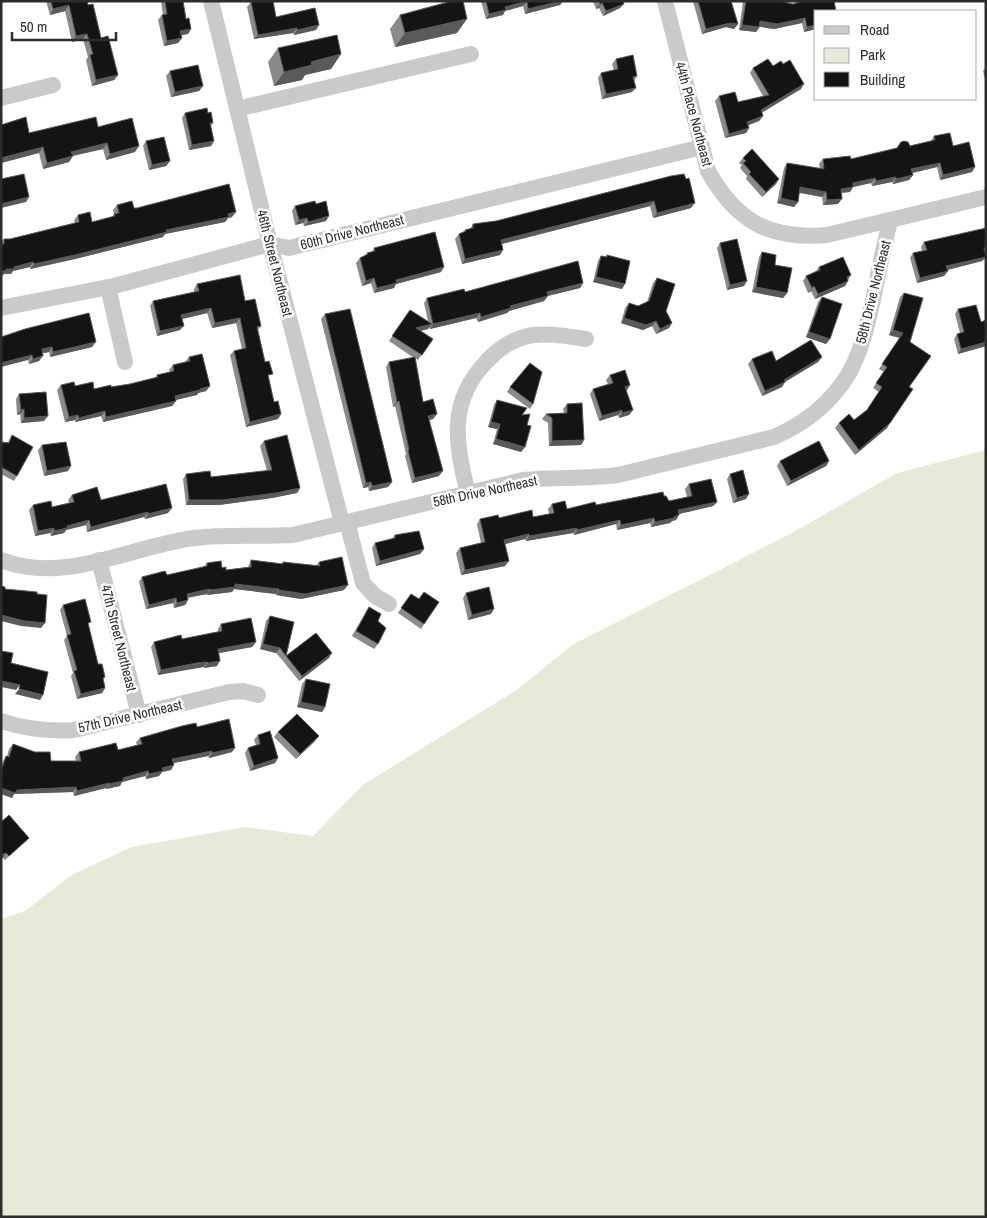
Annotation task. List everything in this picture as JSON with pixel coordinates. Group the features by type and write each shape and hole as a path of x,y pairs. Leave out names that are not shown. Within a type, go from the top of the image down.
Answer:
{"street":[{"name":"46th Street Northeast","path":"211,1 270,244 344,523 363,583 375,596 389,604"},
{"name":"44th Place Northeast","path":"665,1 708,171 720,191 743,216"},
{"path":"237,109 472,54"},
{"path":"1,98 53,85"},
{"name":"60th Drive Northeast","path":"1,308 108,287 270,244 289,248 702,147"},
{"name":"58th Drive Northeast","path":"743,216 764,227 804,237 827,235 985,199"},
{"name":"58th Drive Northeast","path":"1,560 30,568 55,569 192,538 228,535 293,535 508,484 538,479 618,475 774,438 810,417 830,399 848,374 858,353 867,324 890,221"},
{"path":"108,287 125,362"},
{"path":"468,493 458,447 458,415 466,388 478,370 495,352 516,340 533,335 560,335 586,339"},
{"name":"47th Street Northeast","path":"99,560 139,715"},
{"name":"57th Drive Northeast","path":"1,721 26,729 74,730 229,692 243,691 258,695"}],"green space":[{"path":"986,450 986,1217 1,1217 1,919 25,911 73,874 132,847 245,827 313,836 363,785 518,689 572,645 788,535 897,473"}],"building":[{"path":"51,1 87,1 88,5 93,4 101,38 108,36 118,75 96,80 90,55 93,54 87,34 76,36 69,5 53,9"},
{"path":"165,1 183,1 186,19 189,18 191,29 180,31 182,38 167,41 162,15 167,14"},
{"path":"273,1 276,17 315,8 319,25 258,35 251,2"},
{"path":"452,1 463,1 467,19 405,33 400,15"},
{"path":"486,1 527,1 505,7 506,10 489,14"},
{"path":"527,1 561,1 528,9"},
{"path":"599,1 623,1 624,4 606,11"},
{"path":"698,1 731,1 738,24 730,23 706,29"},
{"path":"746,1 779,1 793,4 803,1 834,1 836,10 814,10 814,25 807,27 805,18 777,24 760,21 759,27 742,25"},
{"path":"337,35 341,54 311,62 312,65 284,72 278,48"},
{"path":"633,55 637,76 633,77 636,88 606,94 601,73 618,69 616,59"},
{"path":"768,59 773,66 781,61 783,64 790,60 804,84 761,110 763,116 747,122 749,128 729,134 719,96 735,92 738,102 769,95 753,68"},
{"path":"198,65 203,86 175,92 170,71"},
{"path":"207,108 208,113 211,112 213,123 210,123 214,141 192,145 185,113"},
{"path":"26,117 29,133 96,117 98,127 132,118 139,146 110,154 107,143 71,152 73,156 47,163 43,147 1,158 1,125"},
{"path":"950,133 953,146 969,142 975,167 943,175 940,163 911,169 913,175 876,181 875,178 853,183 853,187 841,189 842,199 827,200 826,192 800,187 798,202 781,198 787,163 824,169 823,159 850,156 851,159 897,148 904,141 908,142 910,146 935,140 934,136"},
{"path":"164,137 170,161 152,165 146,141"},
{"path":"752,149 779,179 766,192 749,174 751,172 743,163 746,161 743,158"},
{"path":"24,174 29,197 1,204 1,179"},
{"path":"684,174 686,179 689,178 695,203 657,213 654,201 501,240 503,250 465,259 459,234 473,228 473,224 496,221"},
{"path":"229,184 236,212 228,214 229,217 166,230 167,232 79,254 34,264 33,262 14,267 14,269 1,271 1,244 4,244 4,239 79,222 78,215 90,212 92,222 115,216 114,214 119,213 117,205 132,201 134,208 137,208"},
{"path":"315,201 316,204 326,201 329,216 308,222 307,218 299,220 295,206"},
{"path":"986,228 986,247 984,248 986,257 946,266 948,271 920,278 913,253 927,250 924,242"},
{"path":"435,232 444,267 396,280 397,283 377,288 374,278 366,281 360,258 367,253 375,251 374,248"},
{"path":"737,239 747,281 730,285 720,243"},
{"path":"762,252 776,255 775,265 792,268 787,293 756,287"},
{"path":"607,255 630,261 625,284 596,277 601,256 607,257"},
{"path":"843,257 851,275 847,277 848,281 818,294 814,286 812,288 806,276 820,270 819,267"},
{"path":"578,261 583,283 547,292 548,296 510,306 511,308 481,317 480,313 433,324 427,298 464,289 465,292"},
{"path":"240,275 245,301 255,299 261,326 257,327 265,362 269,361 273,374 268,375 274,402 278,401 281,414 250,422 234,351 246,348 240,318 215,323 211,308 181,315 184,326 160,331 153,301 199,291 197,284"},
{"path":"657,278 675,284 666,311 672,323 660,329 656,321 646,325 624,318 629,303 638,306 649,301"},
{"path":"904,293 923,298 910,342 931,356 909,387 913,389 890,423 859,450 839,423 849,414 854,420 867,410 882,387 876,383 887,367 882,364 903,333 893,330"},
{"path":"822,297 842,304 830,339 809,332"},
{"path":"976,305 981,322 986,320 986,342 961,349 957,334 964,332 958,309"},
{"path":"350,309 392,482 372,486 371,482 366,483 325,314"},
{"path":"410,310 432,324 416,328 433,339 422,355 392,336"},
{"path":"89,313 96,342 53,352 52,347 42,349 43,356 33,359 32,355 1,363 1,337"},
{"path":"811,340 822,357 784,380 785,382 765,391 752,359 772,351 776,361"},
{"path":"202,354 210,386 175,396 176,401 106,417 105,411 79,418 78,415 69,417 61,385 74,382 75,386 93,382 94,389 111,385 111,387 130,384 174,371 173,365 190,361 189,357"},
{"path":"415,357 423,402 433,399 437,414 428,416 443,471 415,478 389,362"},
{"path":"530,363 542,372 533,404 510,387"},
{"path":"625,370 630,385 625,387 633,410 622,413 622,410 602,416 593,389 613,383 610,375"},
{"path":"46,392 48,416 24,418 24,409 21,410 19,394"},
{"path":"497,400 527,408 522,415 530,414 527,425 531,426 525,447 496,439 500,424 491,422"},
{"path":"582,403 584,440 552,441 552,418 546,414 567,413 567,404"},
{"path":"12,435 33,447 17,476 1,467 1,442 9,443"},
{"path":"287,435 300,488 222,500 189,500 186,474 210,471 211,477 272,470 264,441"},
{"path":"819,441 829,461 791,481 780,461"},
{"path":"66,442 71,466 47,471 42,445"},
{"path":"743,470 749,494 737,498 730,474"},
{"path":"711,479 717,502 678,510 679,515 674,518 655,522 654,518 621,525 620,520 577,530 577,528 529,536 529,534 504,540 509,561 465,570 460,548 485,542 480,519 498,515 499,518 532,510 533,517 554,513 552,504 565,501 567,509 595,502 596,505 663,492 669,501 692,496 689,484"},
{"path":"166,484 172,508 148,514 148,512 91,527 89,520 54,531 54,528 38,531 33,505 51,501 52,507 74,502 72,495 97,487 101,500"},
{"path":"419,531 424,549 380,561 375,543 395,538 395,535"},
{"path":"342,557 348,585 305,594 235,584 235,587 210,589 187,594 188,600 177,603 176,598 149,605 142,577 165,571 167,575 207,566 207,563 221,561 222,568 226,567 226,570 251,567 251,560 320,566 319,562"},
{"path":"1,586 5,587 5,589 37,592 37,594 47,595 45,623 25,621 1,615"},
{"path":"489,587 494,609 472,615 466,593"},
{"path":"424,592 439,602 424,624 401,608 411,594 419,599"},
{"path":"85,599 91,622 88,623 98,664 102,664 105,677 103,678 105,688 81,694 74,671 77,670 67,635 71,634 63,605"},
{"path":"369,607 381,614 378,621 386,628 378,644 356,631"},
{"path":"270,616 294,622 286,656 280,648 263,644"},
{"path":"251,618 256,642 218,649 220,661 161,670 154,642 181,635 182,639 222,631 221,624"},
{"path":"316,633 332,653 302,676 286,656"},
{"path":"1,651 13,653 11,663 48,672 43,695 19,689 20,685 1,681"},
{"path":"306,679 330,684 325,707 301,702"},
{"path":"297,714 319,736 300,754 278,732"},
{"path":"229,719 235,748 172,759 174,765 162,768 163,771 149,774 148,771 123,778 123,781 77,791 76,787 17,790 15,793 1,788 1,772 6,756 9,757 13,744 35,752 50,752 51,761 81,761 79,752 116,743 118,750 142,744 140,738 182,726 196,723 197,727"},
{"path":"270,731 278,758 254,766 248,748 260,744 258,735"},
{"path":"9,815 29,838 9,856 6,853 1,855 1,822"}]}
